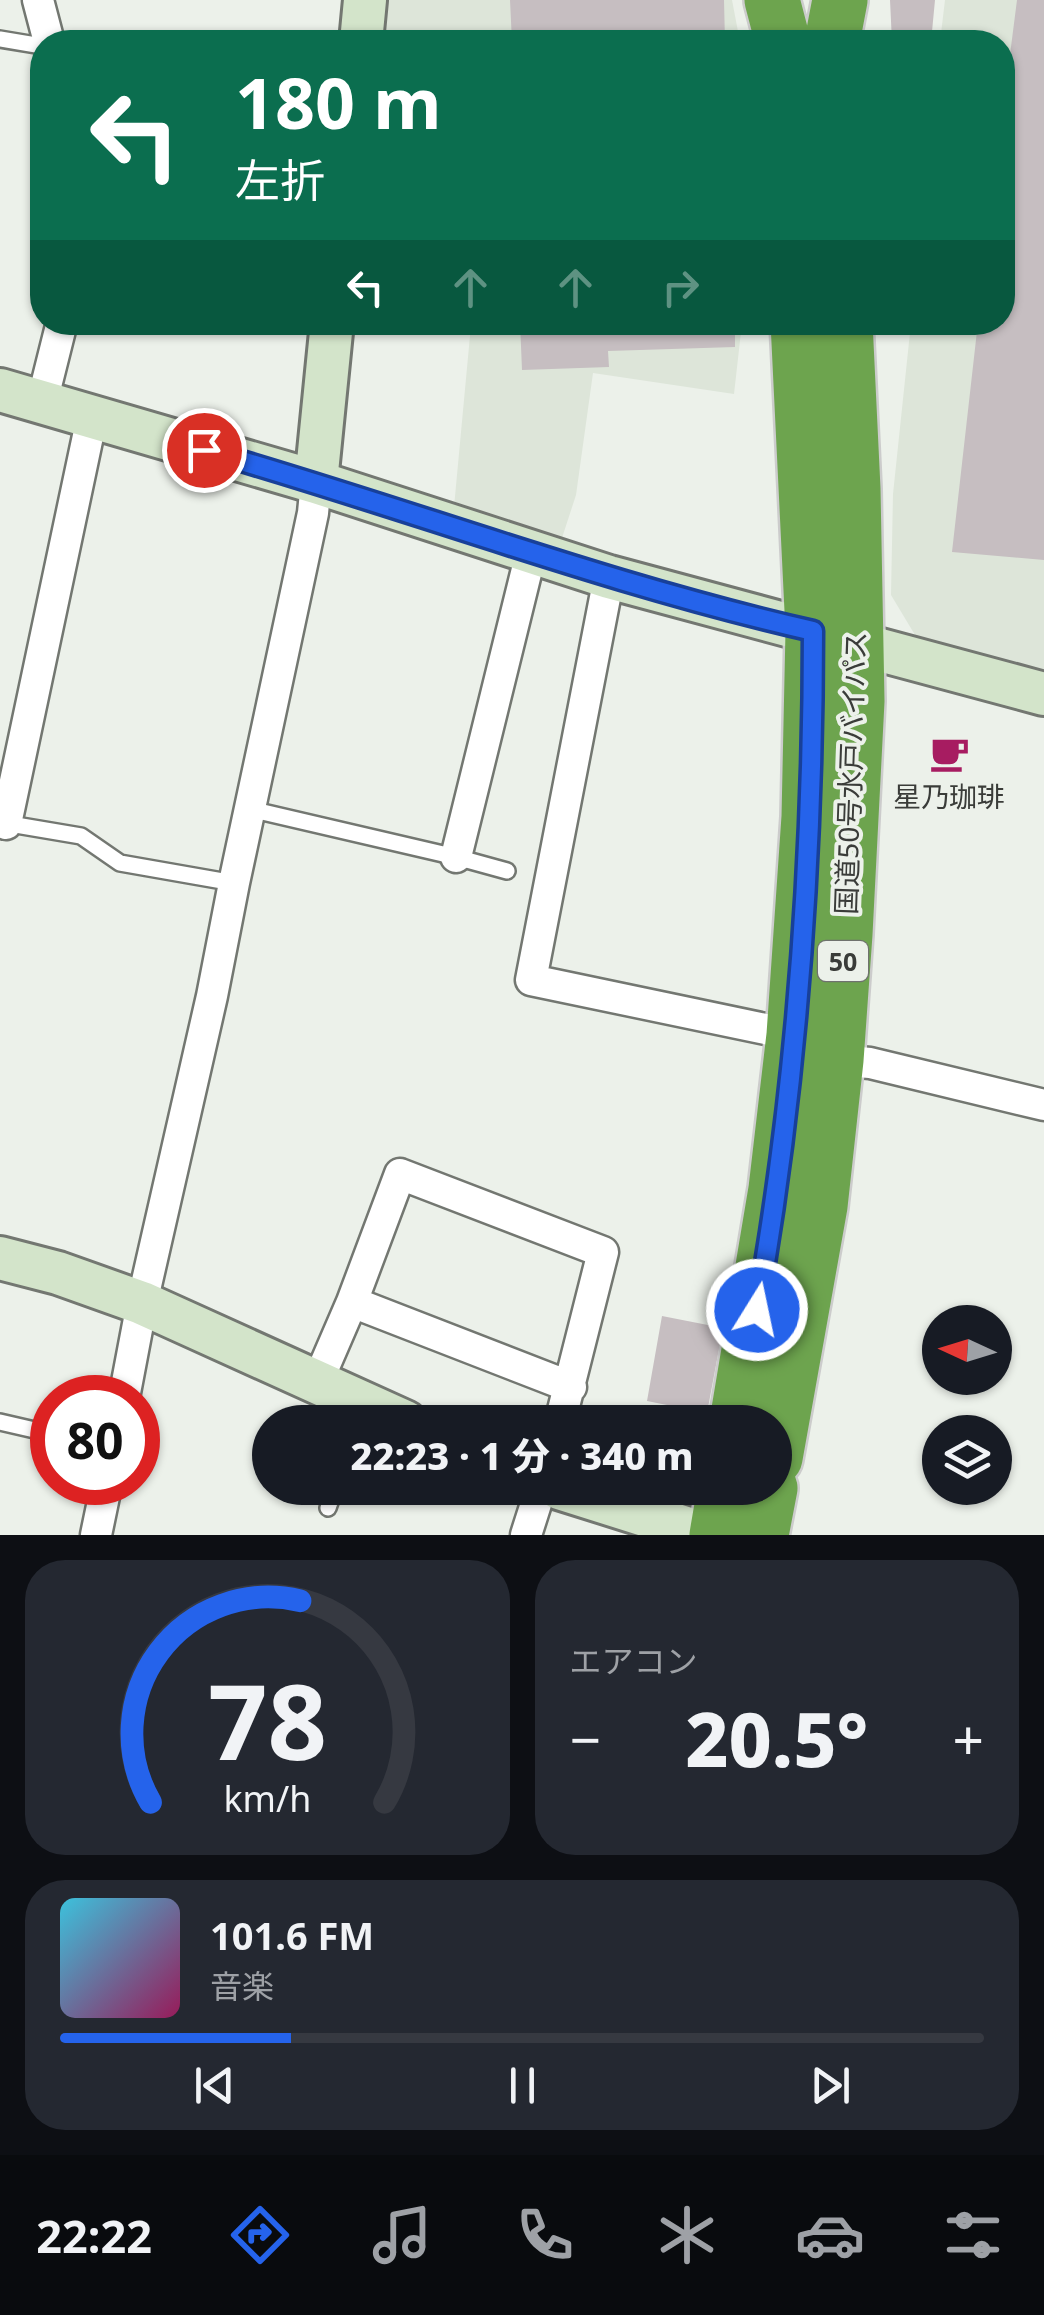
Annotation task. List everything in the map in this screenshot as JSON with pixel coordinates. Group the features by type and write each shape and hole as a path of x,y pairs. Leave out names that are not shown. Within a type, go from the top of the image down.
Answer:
{"highway":[{"path":"772,0 781,30"},
{"path":"784,0 785,30"},
{"path":"828,0 831,30"},
{"path":"834,30 840,0"},
{"name":"国道50号水戸バイパス","path":"799,335 834,637"},
{"name":"国道50号水戸バイパス","path":"784,1405 820,1206 809,818 853,489 846,335"},
{"name":"国道50号水戸バイパス","path":"740,1405 772,1222 815,1048"},
{"path":"716,1535 722,1505"},
{"path":"761,1535 767,1505"}],"street":[{"path":"38,0 43,30"},
{"path":"362,30 366,0"},
{"path":"42,402 59,335"},
{"path":"128,1375 312,514 331,335"},
{"path":"0,390 316,482 609,577 1044,694"},
{"path":"3,823 92,416"},
{"path":"456,857 531,552"},
{"path":"609,577 531,980 1044,1106"},
{"path":"317,1383 400,1174 603,1252 565,1405"},
{"path":"0,1258 58,1273 142,1304 317,1383 348,1405"},
{"path":"352,1302 571,1386"},
{"path":"96,1535 102,1505"},
{"path":"526,1535 535,1505"},
{"path":"613,1505 708,1535"}],"lane":[{"path":"0,39 30,42"},
{"path":"250,809 507,871"},
{"path":"3,823 81,836 120,863 234,883"},
{"path":"0,1422 30,1429"}],"shaded area":[{"path":"382,0 732,0 738,30 379,30"},
{"path":"945,0 1044,0 1044,674 918,640 891,595 893,494 910,335 1015,335 1015,30 941,30"},
{"path":"470,335 741,335 734,394 593,373 576,495 561,541 454,507"}],"building":[{"path":"510,0 724,0 725,30 511,30"},
{"path":"890,0 935,0 932,30 891,30"},
{"path":"1017,0 1044,0 1044,560 952,552 977,335 1015,335 1013,30"},
{"path":"521,335 735,335 735,347 608,351 609,367 522,370"},
{"path":"662,1316 723,1328 709,1405 647,1401"}],"place":[{"name":"星乃珈琲","path":"949,754"}],"route":[{"path":"204,450 609,577 813,631 809,818 794,1035 757,1310"}]}
